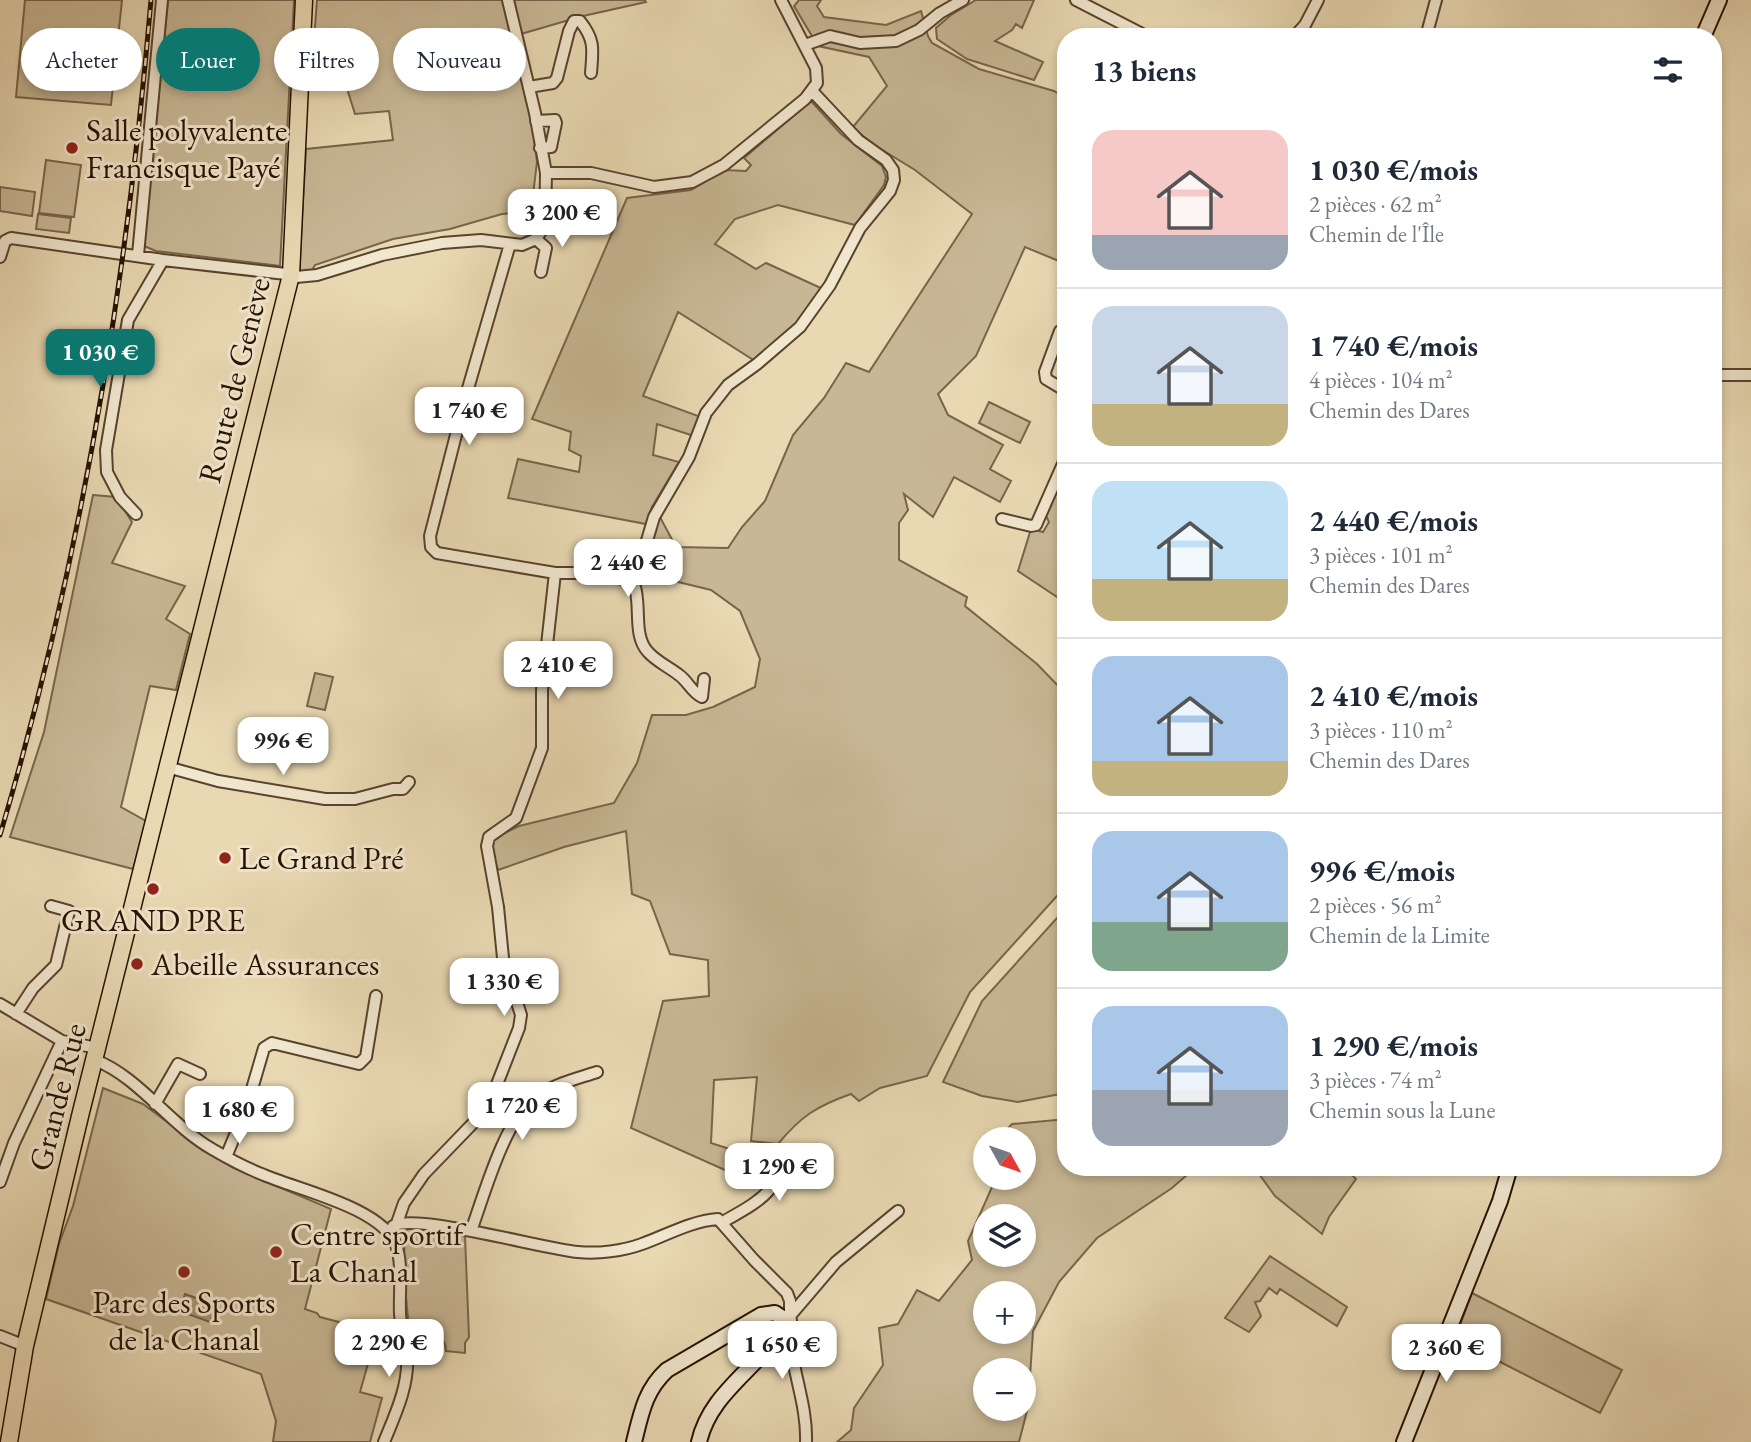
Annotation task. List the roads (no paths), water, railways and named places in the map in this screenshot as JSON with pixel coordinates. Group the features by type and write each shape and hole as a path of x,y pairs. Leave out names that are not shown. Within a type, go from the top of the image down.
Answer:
{"main road":[{"name":"Route de Genève","path":"167,767 290,275 304,0"},
{"name":"Grande Rue","path":"9,1442 24,1346 167,767"}],"street":[{"path":"138,256 162,0"},
{"path":"0,257 5,241 11,238 297,277 317,275 382,255 442,243 481,240 522,244 536,239 545,225 545,173 529,87 508,0"},
{"path":"545,173 591,173 654,187 692,182 724,165 813,92 818,75 781,0"},
{"path":"805,45 830,36 860,43 896,40 919,30 940,13 963,0"},
{"path":"1076,0 1130,28"},
{"path":"1302,28 1318,0"},
{"path":"1428,28 1436,0"},
{"path":"1707,28 1719,0"},
{"path":"529,87 553,83 574,21 580,21 591,34 591,73"},
{"path":"704,679 702,697 697,695 683,678 645,650 640,637 634,584 654,517 688,457 706,413 728,385 800,327 830,285 860,228 890,191 894,180 893,170 886,160 858,140 813,92"},
{"path":"536,121 555,120 556,123 551,147 540,148"},
{"path":"536,239 546,248 541,272"},
{"path":"510,244 467,392 430,536 431,547 437,553 555,573 608,573 634,584"},
{"path":"136,514 120,497 107,472 106,450 128,320 163,260"},
{"path":"1057,339 1045,372 1046,379 1057,386"},
{"path":"1722,375 1751,375"},
{"path":"1002,519 1036,526 1057,478"},
{"path":"384,1442 402,1395 407,1369 400,1317 397,1247 392,1226 424,1174 490,1102 519,1028 521,1015 503,958 498,907 487,846 489,837 516,818 542,748 542,690 555,573"},
{"path":"167,767 218,781 325,799 355,799 403,789 409,782"},
{"path":"16,1014 33,988 56,965 69,911 51,906"},
{"path":"226,1157 247,1107 264,1048 272,1043 359,1063 366,1057 376,996"},
{"path":"0,1004 62,1041 96,1054 184,1130 226,1157 262,1175 392,1226 471,1231 585,1252 627,1249 697,1223 718,1219 787,1293 790,1301 786,1320"},
{"path":"0,1182 13,1143 62,1041"},
{"path":"155,1104 178,1064 200,1074"},
{"path":"471,1231 510,1128 524,1108 548,1090 597,1072"},
{"path":"723,1222 768,1192 780,1175 781,1150"},
{"path":"1404,1442 1500,1201 1507,1176"},
{"path":"699,1442 708,1416 717,1402 777,1337 786,1320 836,1262 898,1212"},
{"path":"634,1442 649,1390 667,1370 761,1315 775,1313 793,1328 791,1351 804,1401 806,1442"},
{"path":"0,1336 24,1346"}],"railway":[{"path":"0,835 54,630 97,422 129,212 151,0"}],"place":[{"name":"Salle polyvalente Francisque Payé","path":"72,148"},
{"name":"Le Grand Pré","path":"225,858"},
{"name":"GRAND PRE","path":"153,889"},
{"name":"Abeille Assurances","path":"137,964"},
{"name":"Centre sportif La Chanal","path":"276,1252"},
{"name":"Parc des Sports de la Chanal","path":"184,1272"}]}
